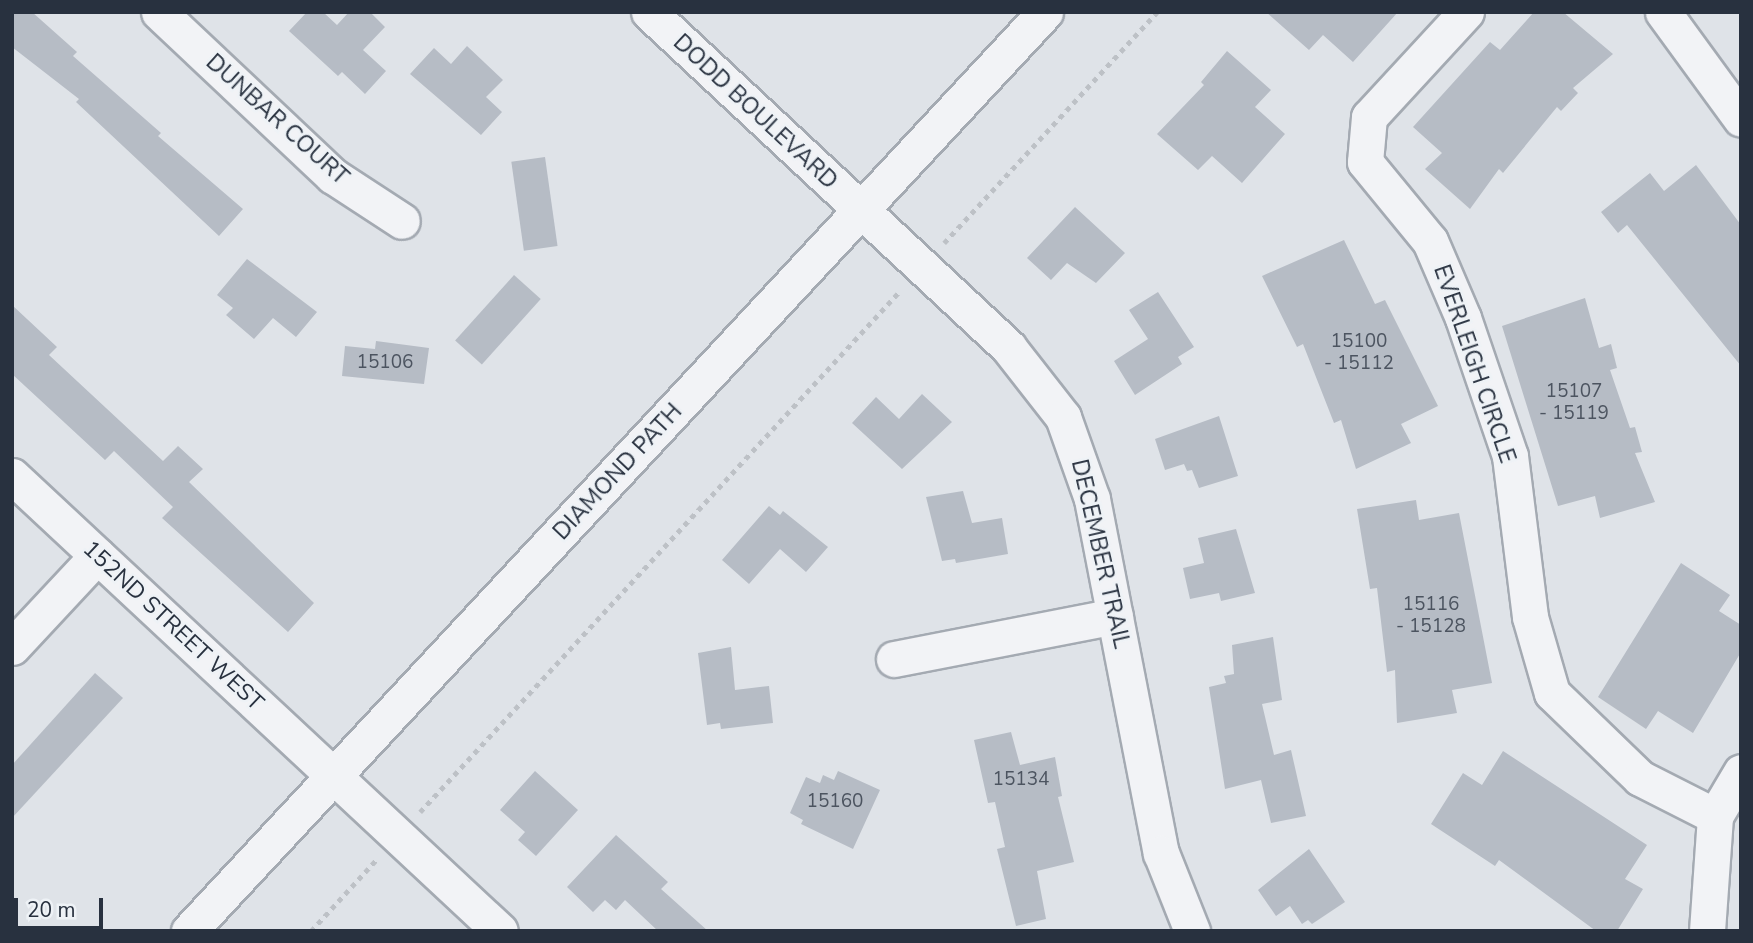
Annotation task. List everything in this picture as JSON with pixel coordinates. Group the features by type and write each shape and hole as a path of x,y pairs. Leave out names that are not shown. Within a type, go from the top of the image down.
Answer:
{"street":[{"name":"DUNBAR COURT","path":"159,12 333,176 402,220"},
{"name":"DODD BOULEVARD","path":"649,12 861,211"},
{"name":"DIAMOND PATH","path":"189,931 1045,12"},
{"name":"EVERLEIGH CIRCLE","path":"1466,12 1369,117 1365,162 1430,241 1464,318 1510,456 1530,617 1552,693 1640,778 1715,816"},
{"path":"1663,12 1741,119"},
{"name":"DECEMBER TRAIL","path":"861,211 1009,348 1063,417 1092,499 1161,853 1192,931"},
{"name":"152ND STREET WEST","path":"12,476 500,931"},
{"path":"12,648 97,556"},
{"path":"894,659 1115,616"},
{"path":"1707,931 1715,816 1741,772"}],"path":[{"path":"311,931 1157,12"}],"building":[{"path":"12,12 32,12 77,52 73,56 161,133 158,136 243,209 219,236 76,102 79,99 12,47"},
{"path":"307,12 323,12 337,25 349,12 370,12 385,27 363,50 386,71 365,94 342,72 338,76 289,31"},
{"path":"1266,12 1398,12 1353,62 1323,35 1309,50"},
{"path":"1534,12 1563,12 1613,54 1573,88 1578,93 1561,111 1557,107 1503,173 1499,169 1470,209 1425,169 1442,153 1413,127 1490,42 1500,50"},
{"path":"467,46 503,80 486,97 502,112 481,135 410,74 434,48 451,64"},
{"path":"1227,51 1271,90 1255,107 1285,134 1242,183 1212,156 1198,170 1157,134 1204,85 1201,82"},
{"path":"545,157 558,246 524,251 511,162"},
{"path":"1696,165 1741,225 1741,366 1627,225 1618,233 1601,212 1650,173 1664,191"},
{"path":"1075,207 1125,253 1096,283 1067,263 1051,280 1027,258"},
{"path":"1344,240 1375,304 1385,300 1438,406 1401,424 1411,443 1356,469 1341,420 1334,423 1303,344 1297,347 1262,276"},
{"path":"247,259 317,312 296,337 273,318 254,339 226,315 233,308 217,295"},
{"path":"514,275 541,299 482,364 455,340"},
{"path":"1158,292 1194,347 1178,357 1182,364 1135,395 1114,361 1148,339 1129,310"},
{"path":"1585,298 1599,348 1611,344 1617,368 1610,370 1630,428 1635,427 1642,452 1635,453 1655,502 1600,518 1595,496 1558,506 1502,326"},
{"path":"12,305 57,347 49,355 163,461 178,446 203,469 189,482 314,603 288,632 162,518 173,507 114,451 105,460 12,374"},
{"path":"376,341 429,348 424,384 342,376 345,346 375,349"},
{"path":"922,394 952,422 902,469 852,423 876,397 899,419"},
{"path":"1219,416 1238,476 1199,488 1192,470 1187,471 1184,464 1165,470 1155,439"},
{"path":"963,491 972,523 1002,518 1008,554 956,563 955,559 942,561 926,497"},
{"path":"1416,500 1419,520 1459,513 1492,683 1452,690 1457,713 1397,723 1395,670 1387,672 1377,588 1370,589 1357,509"},
{"path":"769,506 780,515 783,511 828,547 806,572 780,549 749,584 722,560"},
{"path":"1236,529 1255,593 1221,601 1219,593 1190,599 1183,568 1204,563 1198,538"},
{"path":"1681,563 1730,595 1719,611 1741,625 1741,652 1693,733 1658,711 1646,729 1598,697"},
{"path":"1273,637 1282,700 1262,704 1274,755 1291,750 1306,816 1271,823 1261,780 1225,789 1209,687 1226,683 1224,676 1234,674 1232,645"},
{"path":"731,647 735,690 769,686 773,723 721,729 720,723 707,725 698,653"},
{"path":"95,673 123,698 12,818 12,765"},
{"path":"1011,732 1020,765 1055,757 1062,796 1058,797 1074,862 1037,871 1046,919 1016,926 997,849 1005,847 995,802 988,803 974,740"},
{"path":"1503,751 1647,845 1625,879 1643,889 1617,931 1596,931 1499,860 1495,866 1431,824 1463,773 1482,785"},
{"path":"535,771 578,810 536,856 518,840 525,832 500,810"},
{"path":"838,771 880,790 853,849 801,824 803,820 790,813 806,777 820,783 823,775 834,780"},
{"path":"616,835 668,882 661,889 708,931 658,931 625,900 616,910 605,900 593,912 567,887"},
{"path":"1309,849 1345,902 1312,924 1308,920 1302,924 1290,906 1276,916 1258,890"}]}
